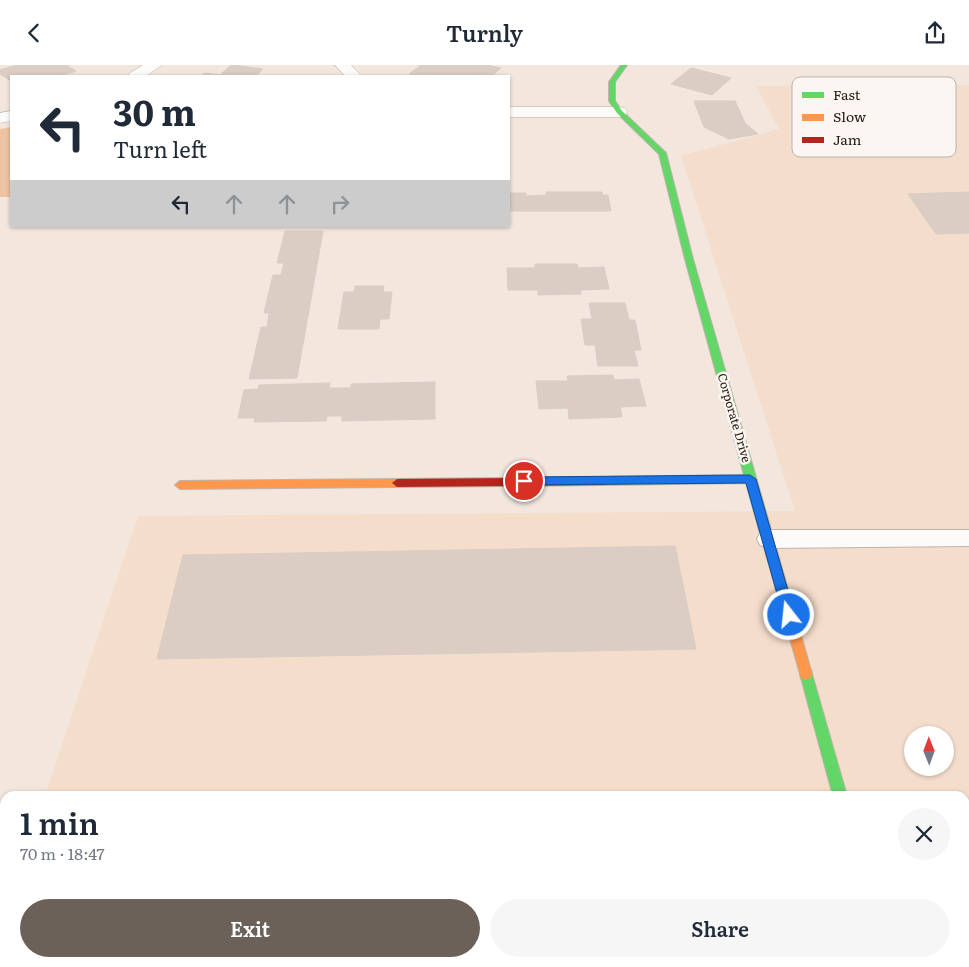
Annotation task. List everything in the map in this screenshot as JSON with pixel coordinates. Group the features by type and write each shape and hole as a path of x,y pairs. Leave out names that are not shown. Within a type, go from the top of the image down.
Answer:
{"street":[{"path":"138,75 154,65"},
{"path":"344,65 353,75"},
{"name":"Corporate Drive","path":"624,65 612,82 612,101 619,112 662,153 689,259 839,791"},
{"path":"510,112 619,112"},
{"path":"180,485 750,479"}],"lane":[{"path":"768,539 969,538"}],"shaded area":[{"path":"956,85 969,85 969,791 47,791 138,516 795,511 681,156 779,129 756,86 792,86 792,157 956,157"},
{"path":"10,127 10,197 0,197 0,129"}],"building":[{"path":"17,65 66,65 76,71 64,75 10,75 10,80 0,74 0,70"},
{"path":"231,65 263,69 257,75 220,75"},
{"path":"421,65 487,65 501,68 493,75 409,74"},
{"path":"691,68 731,78 712,95 671,84"},
{"path":"205,73 220,75 202,75"},
{"path":"694,101 735,101 745,123 758,134 729,139 704,127"},
{"path":"546,192 602,192 603,195 608,195 611,211 510,211 510,193 526,193 526,196 547,195"},
{"path":"969,192 969,233 936,234 908,194"},
{"path":"285,231 323,231 297,378 249,379 261,327 267,327 269,313 264,313 273,275 281,275 284,263 277,263"},
{"path":"535,264 577,264 578,268 604,267 609,289 580,290 581,294 538,295 538,290 508,290 507,268 535,268"},
{"path":"355,286 384,286 383,292 392,292 389,319 380,319 379,329 338,329 344,292 354,292"},
{"path":"589,303 625,303 629,320 635,320 641,350 634,350 638,366 598,366 595,345 585,345 581,319 592,319"},
{"path":"613,375 614,380 639,379 646,406 620,407 622,417 569,419 568,408 539,409 536,381 568,381 567,376"},
{"path":"435,382 435,419 342,421 342,416 327,416 326,421 254,422 255,418 238,418 244,390 258,389 259,385 330,383 329,388 351,388 351,384"},
{"path":"675,546 696,649 157,659 183,555"}],"traffic: fast":[{"path":"624,65 612,82 612,101 619,112 662,153 689,259 764,526"},
{"path":"605,481 750,479"},
{"path":"806,674 839,791"}],"traffic: slow":[{"path":"180,485 397,483"},
{"path":"764,526 806,674"}],"traffic: jam":[{"path":"397,483 605,481"}],"route":[{"path":"524,481 750,479 789,615"}]}
